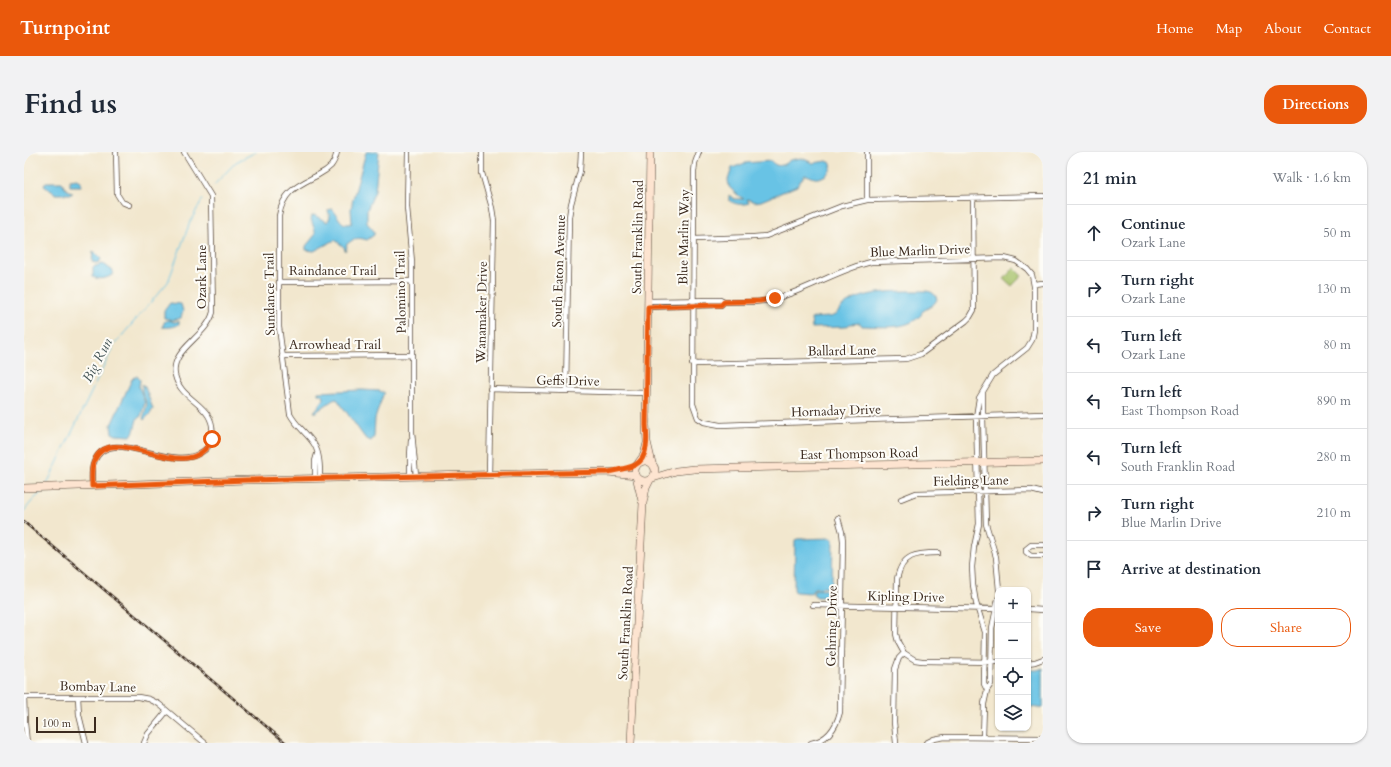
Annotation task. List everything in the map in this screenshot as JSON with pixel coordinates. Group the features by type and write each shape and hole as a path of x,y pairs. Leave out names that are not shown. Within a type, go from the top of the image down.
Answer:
{"main road":[{"name":"South Franklin Road","path":"650,152 646,425 647,442 653,465"},
{"name":"South Franklin Road","path":"638,463 644,455 647,442"},
{"path":"24,488 608,472 636,476 643,481 652,479 656,472 653,465 647,460 608,472"},
{"name":"East Thompson Road","path":"653,465 663,470 676,471 694,469 1043,461"},
{"path":"636,476 635,469 638,463"},
{"name":"East Thompson Road","path":"652,479 676,471"},
{"name":"South Franklin Road","path":"636,476 643,503"},
{"name":"South Franklin Road","path":"631,743 643,503 646,488 652,479"}],"street":[{"path":"116,152 117,194 122,202 129,205"},
{"name":"Ozark Lane","path":"92,486 93,464 97,456 112,446 123,446 176,458 188,458 202,453 208,447 212,439 212,422 209,415 180,388 175,373 175,365 181,352 207,326 211,320 213,312 211,196 184,152"},
{"name":"Sundance Trail","path":"317,479 315,461 317,454 314,445 294,422 290,414 279,327 279,216 282,202 287,194 294,188 325,171 331,166 338,152"},
{"name":"Palomino Trail","path":"408,152 407,207 412,253 412,432 410,456 413,477"},
{"name":"Wanamaker Drive","path":"482,152 482,173 492,208 494,221 489,475"},
{"name":"South Eaton Avenue","path":"566,391 569,217 580,171 581,152"},
{"name":"Blue Marlin Way","path":"698,418 693,404 692,364 694,172 695,163 699,152"},
{"path":"867,152 867,200"},
{"path":"694,239 766,236 842,206 867,200 1043,196"},
{"path":"974,198 974,258"},
{"name":"Ballard Lane","path":"692,364 911,358 921,354 966,321 972,314 974,310 974,258"},
{"name":"Blue Marlin Drive","path":"648,304 693,300 720,300 724,302 760,301 775,298 855,266 871,262 1004,258 1016,261 1027,269 1032,276 1034,284"},
{"name":"Raindance Trail","path":"279,282 412,281"},
{"path":"999,587 996,557 986,524 985,491 976,417 979,398 993,375 1022,352 1032,340 1034,330 1034,284 1043,283"},
{"name":"Blue Marlin Drive","path":"648,304 693,306 721,305 724,302"},
{"name":"Arrowhead Trail","path":"282,356 412,355"},
{"name":"Geffs Drive","path":"490,389 646,393"},
{"path":"983,392 981,462 978,491 979,524 974,547 972,567 973,586 985,632 984,684 987,690"},
{"name":"Hornaday Drive","path":"698,418 704,422 720,425 1043,414"},
{"name":"Fielding Lane","path":"901,499 916,493 1031,490 1043,493"},
{"name":"Gehring Drive","path":"811,743 820,740 830,733 837,723 840,712 843,541 838,518"},
{"path":"1043,545 1031,545 1026,549 1026,552 1031,556 1043,556"},
{"path":"938,553 917,554 905,560 902,565 897,579 896,634 898,642 904,653 915,660 995,662"},
{"name":"Kipling Drive","path":"813,605 995,609"},
{"path":"1031,609 1043,610"},
{"path":"983,737 984,704 987,690 991,684 992,628 995,617"},
{"path":"896,743 894,722 895,669 899,658 904,653"},
{"path":"1031,663 1043,659"},
{"path":"24,697 24,723 27,743"},
{"name":"Bombay Lane","path":"24,697 138,697 149,699 159,704 205,743"},
{"path":"78,697 78,715 86,743"},
{"path":"144,743 148,734 167,711"},
{"path":"926,743 934,739 945,737 1043,738"}],"green space":[{"path":"1014,268 1022,276 1012,286 1004,279"}],"water":[{"path":"366,152 379,152 375,191 367,210 367,223 374,231 374,235 367,240 359,238 351,241 346,245 347,247 345,251 344,247 335,240 314,251 306,250 306,246 315,235 311,217 314,215 327,222 330,218 328,210 332,209 342,222 345,224 352,223 351,209"},
{"path":"801,158 813,163 827,161 831,163 831,168 828,173 818,178 805,175 797,186 761,201 755,202 747,199 749,203 736,204 729,200 729,195 734,199 744,199 729,187 728,180 732,168 745,163 771,161 778,166 790,160"},
{"path":"77,179 81,181 81,186 70,186 70,180"},
{"path":"46,182 62,182 66,189 72,192 72,194 56,194 44,186"},
{"path":"93,252 100,257 101,260 99,262 92,262"},
{"path":"102,264 113,271 113,274 103,278 93,277 93,267"},
{"path":"899,291 927,291 936,296 936,301 933,305 923,311 921,313 922,314 914,321 907,324 884,327 862,326 860,323 850,324 846,327 812,328 811,319 835,315 843,306 860,297"},
{"path":"170,303 181,304 183,311 181,318 173,320 164,318 164,311"},
{"path":"169,320 174,322 179,321 179,324 171,327 162,327 165,321"},
{"path":"137,376 140,380 139,387 145,403 141,416 137,419 131,436 116,435 112,433 111,425 132,379"},
{"path":"142,384 145,387 153,409 144,420 147,404 142,392"},
{"path":"362,390 380,391 385,393 375,419 374,437 371,441 365,438 337,399 314,412 324,399 323,395 318,394 318,392"},
{"path":"832,538 832,584 830,587 814,588 811,593 795,592 795,541 797,539"},
{"path":"814,590 830,590 832,593 828,597 817,597 813,594"},
{"path":"1043,668 1043,707 1037,708 1031,707 1031,670"}],"waterway":[{"name":"Big Run","path":"214,185 236,162 256,152"},
{"name":"Big Run","path":"47,484 114,345 168,282 190,222 202,200"},
{"name":"Big Run","path":"24,511 44,490"}],"railway":[{"path":"24,522 286,743"}],"route":[{"path":"212,439 208,447 202,453 188,458 164,457 123,446 112,446 97,456 93,464 92,486 247,480 608,472 631,467 637,464 644,455 647,442 648,307 721,305 724,302 760,301 775,298"}]}
